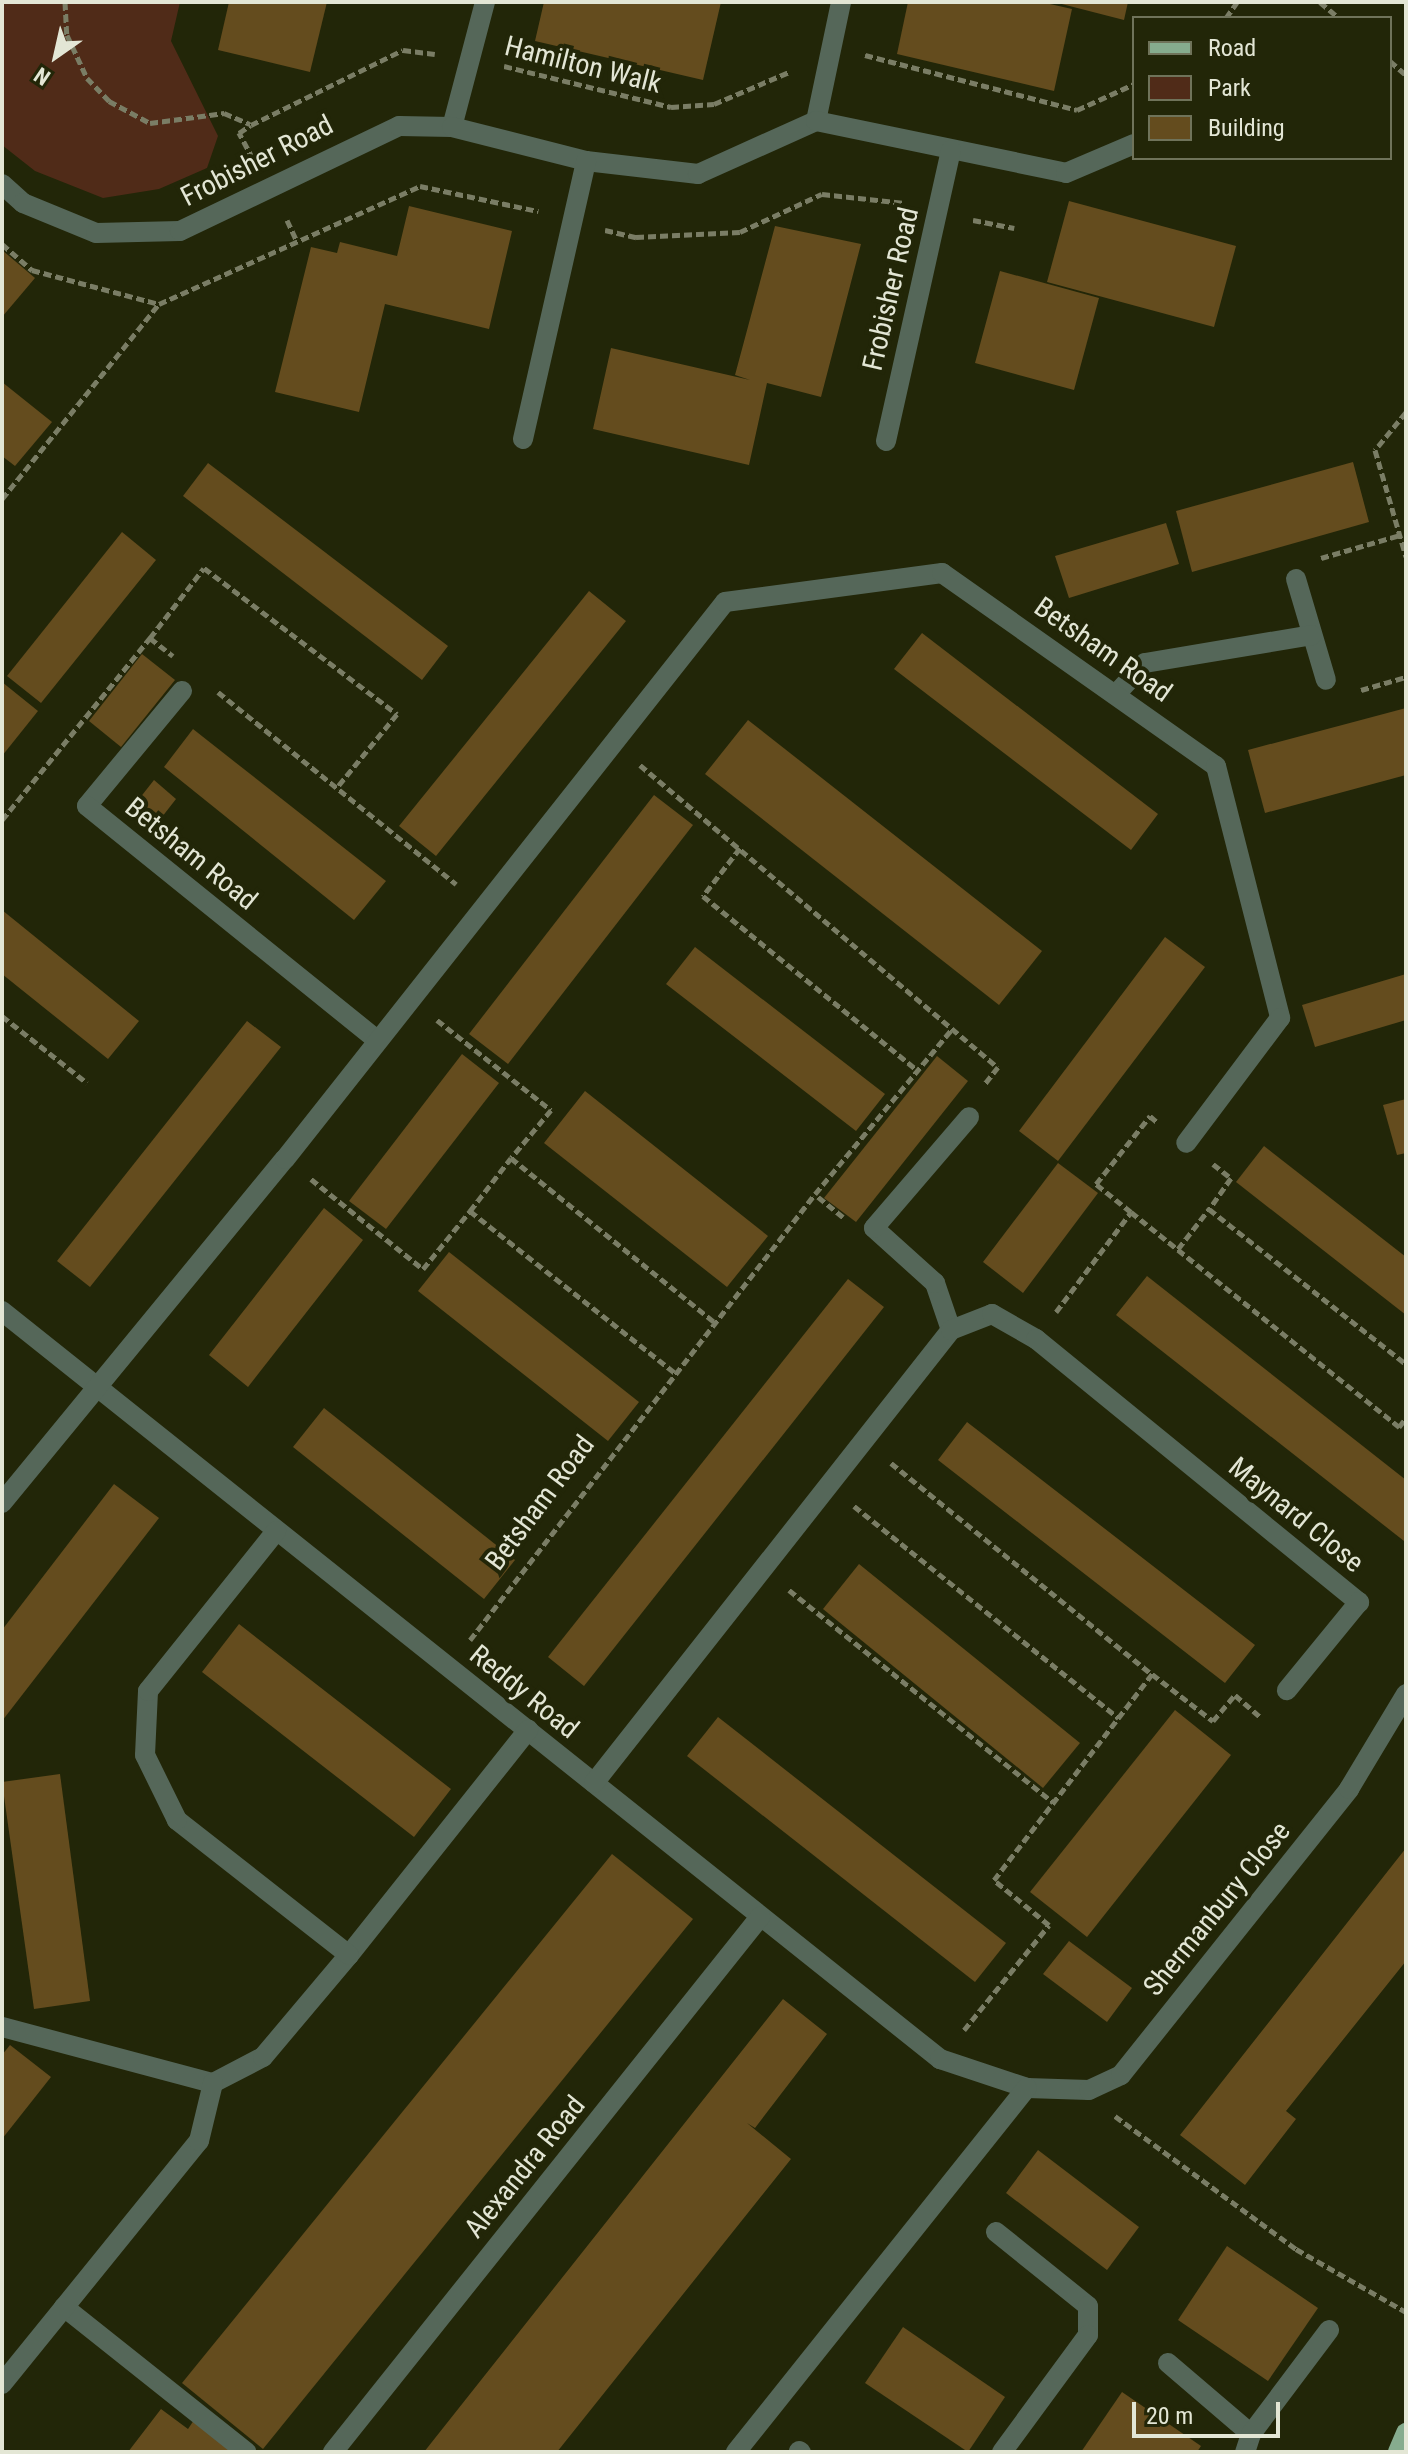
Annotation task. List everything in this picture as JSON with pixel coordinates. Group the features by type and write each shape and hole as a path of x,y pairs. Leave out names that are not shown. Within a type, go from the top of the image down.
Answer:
{"main road":[{"path":"1398,2452 1406,2433"}],"street":[{"path":"452,127 475,59 485,2"},
{"path":"816,121 841,2"},
{"name":"Frobisher Road","path":"2,184 23,203 96,233 180,231 399,126 452,127 586,161 698,174 816,121 849,122 951,150 1066,173 1132,145"},
{"name":"Frobisher Road","path":"886,441 951,150"},
{"path":"523,439 586,161"},
{"name":"Betsham Road","path":"2,1503 285,1159 611,741 725,602 942,573 1117,693 1216,766 1280,1018 1186,1143"},
{"path":"1296,579 1326,680"},
{"path":"1117,693 1145,663 1312,635"},
{"name":"Betsham Road","path":"182,691 87,806 376,1039"},
{"path":"594,1783 761,1567 951,1330 935,1283 874,1228 969,1117"},
{"name":"Reddy Road","path":"2,1311 940,2059 1027,2088"},
{"name":"Maynard Close","path":"951,1330 992,1314 1036,1339 1359,1602 1287,1690"},
{"path":"276,1531 148,1691 145,1755 177,1820 349,1955"},
{"name":"Shermanbury Close","path":"1089,2090 1131,2063 1349,1789 1406,1694"},
{"path":"2,2027 213,2083 263,2057 349,1955 528,1730"},
{"name":"Alexandra Road","path":"333,2452 760,1917"},
{"path":"2,2384 199,2141 213,2083"},
{"path":"736,2452 1027,2088 1089,2090"},
{"path":"996,2232 1088,2306 1088,2335 1004,2450"},
{"path":"64,2307 246,2452"},
{"path":"1168,2363 1248,2443 1329,2330"}],"path":[{"path":"65,2 67,35 87,78 109,101 150,123 224,113 251,125"},
{"path":"1227,15 1237,2"},
{"path":"1320,2 1337,16"},
{"name":"Hamilton Walk","path":"251,125 403,50 475,59 671,107 714,104 768,78 863,55 1077,110 1132,85"},
{"path":"251,125 239,133 297,241"},
{"path":"2,244 32,270 61,281 159,304 2,499"},
{"path":"1406,412 1375,450 1406,557"},
{"path":"1296,579 1291,567 1400,535"},
{"path":"2,820 204,568 397,714 338,786"},
{"path":"150,638 184,666"},
{"path":"207,684 338,786 483,907"},
{"path":"611,741 998,1067 969,1117"},
{"path":"740,848 703,896 918,1071"},
{"path":"285,1159 423,1269 551,1110 409,998"},
{"path":"2,1016 87,1083"},
{"name":"Betsham Road","path":"449,1667 714,1322 952,1029"},
{"path":"1178,1249 1231,1178 1150,1116 1096,1184 1399,1427 1406,1418"},
{"path":"511,1158 714,1322"},
{"path":"815,1194 864,1235 874,1228"},
{"path":"1209,1209 1406,1364"},
{"path":"470,1211 675,1373"},
{"path":"1036,1339 1131,1212"},
{"path":"864,1441 1213,1721 1235,1695 1262,1719 1287,1690"},
{"path":"827,1484 1119,1718"},
{"path":"761,1567 1053,1802"},
{"path":"940,2059 1049,1925 994,1880 1152,1674"},
{"path":"1089,2090 1136,2136 1296,2249 1406,2312"}],"green space":[{"path":"2,2 180,2 171,41 218,136 207,168 159,189 103,198 35,171 2,145"}],"building":[{"path":"229,2 327,2 310,72 218,50"},
{"path":"544,2 721,2 703,80 535,41"},
{"path":"908,2 1041,2 1072,9 1054,91 897,54"},
{"path":"1054,2 1128,2 1124,20"},
{"path":"1069,201 1236,246 1214,327 1047,282"},
{"path":"409,206 512,231 489,329 385,304 359,412 275,392 311,247 337,253 340,242 397,256"},
{"path":"775,226 861,244 821,397 767,383 749,465 593,429 611,348 750,380 735,375"},
{"path":"2,250 35,278 2,317"},
{"path":"1000,271 1099,298 1074,390 975,363"},
{"path":"2,382 52,422 15,466 2,456"},
{"path":"1353,462 1369,522 1192,572 1176,511"},
{"path":"208,463 448,646 422,680 183,496"},
{"path":"1166,523 1179,564 1069,598 1055,556"},
{"path":"122,532 156,560 41,703 7,676"},
{"path":"589,591 626,621 436,856 399,826"},
{"path":"922,633 1158,814 1131,850 894,669"},
{"path":"142,654 175,680 121,747 89,721"},
{"path":"2,682 38,711 2,756"},
{"path":"1406,708 1406,775 1265,813 1248,750"},
{"path":"748,720 1042,951 999,1005 705,774"},
{"path":"193,729 386,881 354,920 164,767"},
{"path":"154,780 176,799 151,831 128,813"},
{"path":"654,795 693,825 508,1064 469,1034"},
{"path":"2,910 139,1021 108,1059 2,974"},
{"path":"1165,937 1205,967 1058,1161 1019,1131"},
{"path":"695,947 885,1094 856,1131 666,984"},
{"path":"1406,974 1406,1020 1315,1047 1302,1005"},
{"path":"247,1021 281,1047 90,1287 57,1261"},
{"path":"462,1054 499,1083 386,1229 349,1201"},
{"path":"937,1056 968,1081 856,1222 824,1198"},
{"path":"585,1091 768,1236 727,1287 544,1143"},
{"path":"1406,1099 1406,1153 1397,1155 1383,1105"},
{"path":"1264,1146 1406,1257 1406,1315 1236,1182"},
{"path":"1058,1163 1098,1193 1023,1293 983,1262"},
{"path":"324,1208 363,1240 248,1387 209,1355"},
{"path":"449,1252 639,1402 608,1441 418,1291"},
{"path":"1147,1276 1406,1480 1404,1541 1116,1315"},
{"path":"848,1279 884,1307 584,1686 548,1657"},
{"path":"324,1408 515,1560 484,1599 293,1447"},
{"path":"967,1422 1255,1645 1225,1683 938,1460"},
{"path":"114,1484 159,1518 2,1721 2,1630"},
{"path":"859,1564 1080,1743 1043,1788 823,1609"},
{"path":"239,1624 451,1789 414,1837 202,1672"},
{"path":"1175,1710 1231,1755 1087,1937 1030,1892"},
{"path":"718,1717 1006,1943 975,1982 687,1756"},
{"path":"60,1774 90,2001 34,2009 2,1782"},
{"path":"1406,1848 1406,1961 1286,2111 1296,2119 1245,2185 1180,2135"},
{"path":"612,1854 693,1919 263,2449 182,2383"},
{"path":"1069,1941 1132,1988 1107,2022 1043,1974"},
{"path":"783,1999 827,2034 755,2128 747,2123 791,2159 557,2452 424,2452"},
{"path":"10,2045 51,2077 2,2139 2,2055"},
{"path":"1038,2150 1139,2227 1107,2270 1006,2193"},
{"path":"1227,2246 1318,2308 1268,2381 1178,2320"},
{"path":"903,2327 1005,2397 968,2452 865,2383"},
{"path":"1122,2392 1201,2446 1197,2452 1081,2452"},
{"path":"161,2409 188,2429 194,2420 235,2452 128,2452"}]}
